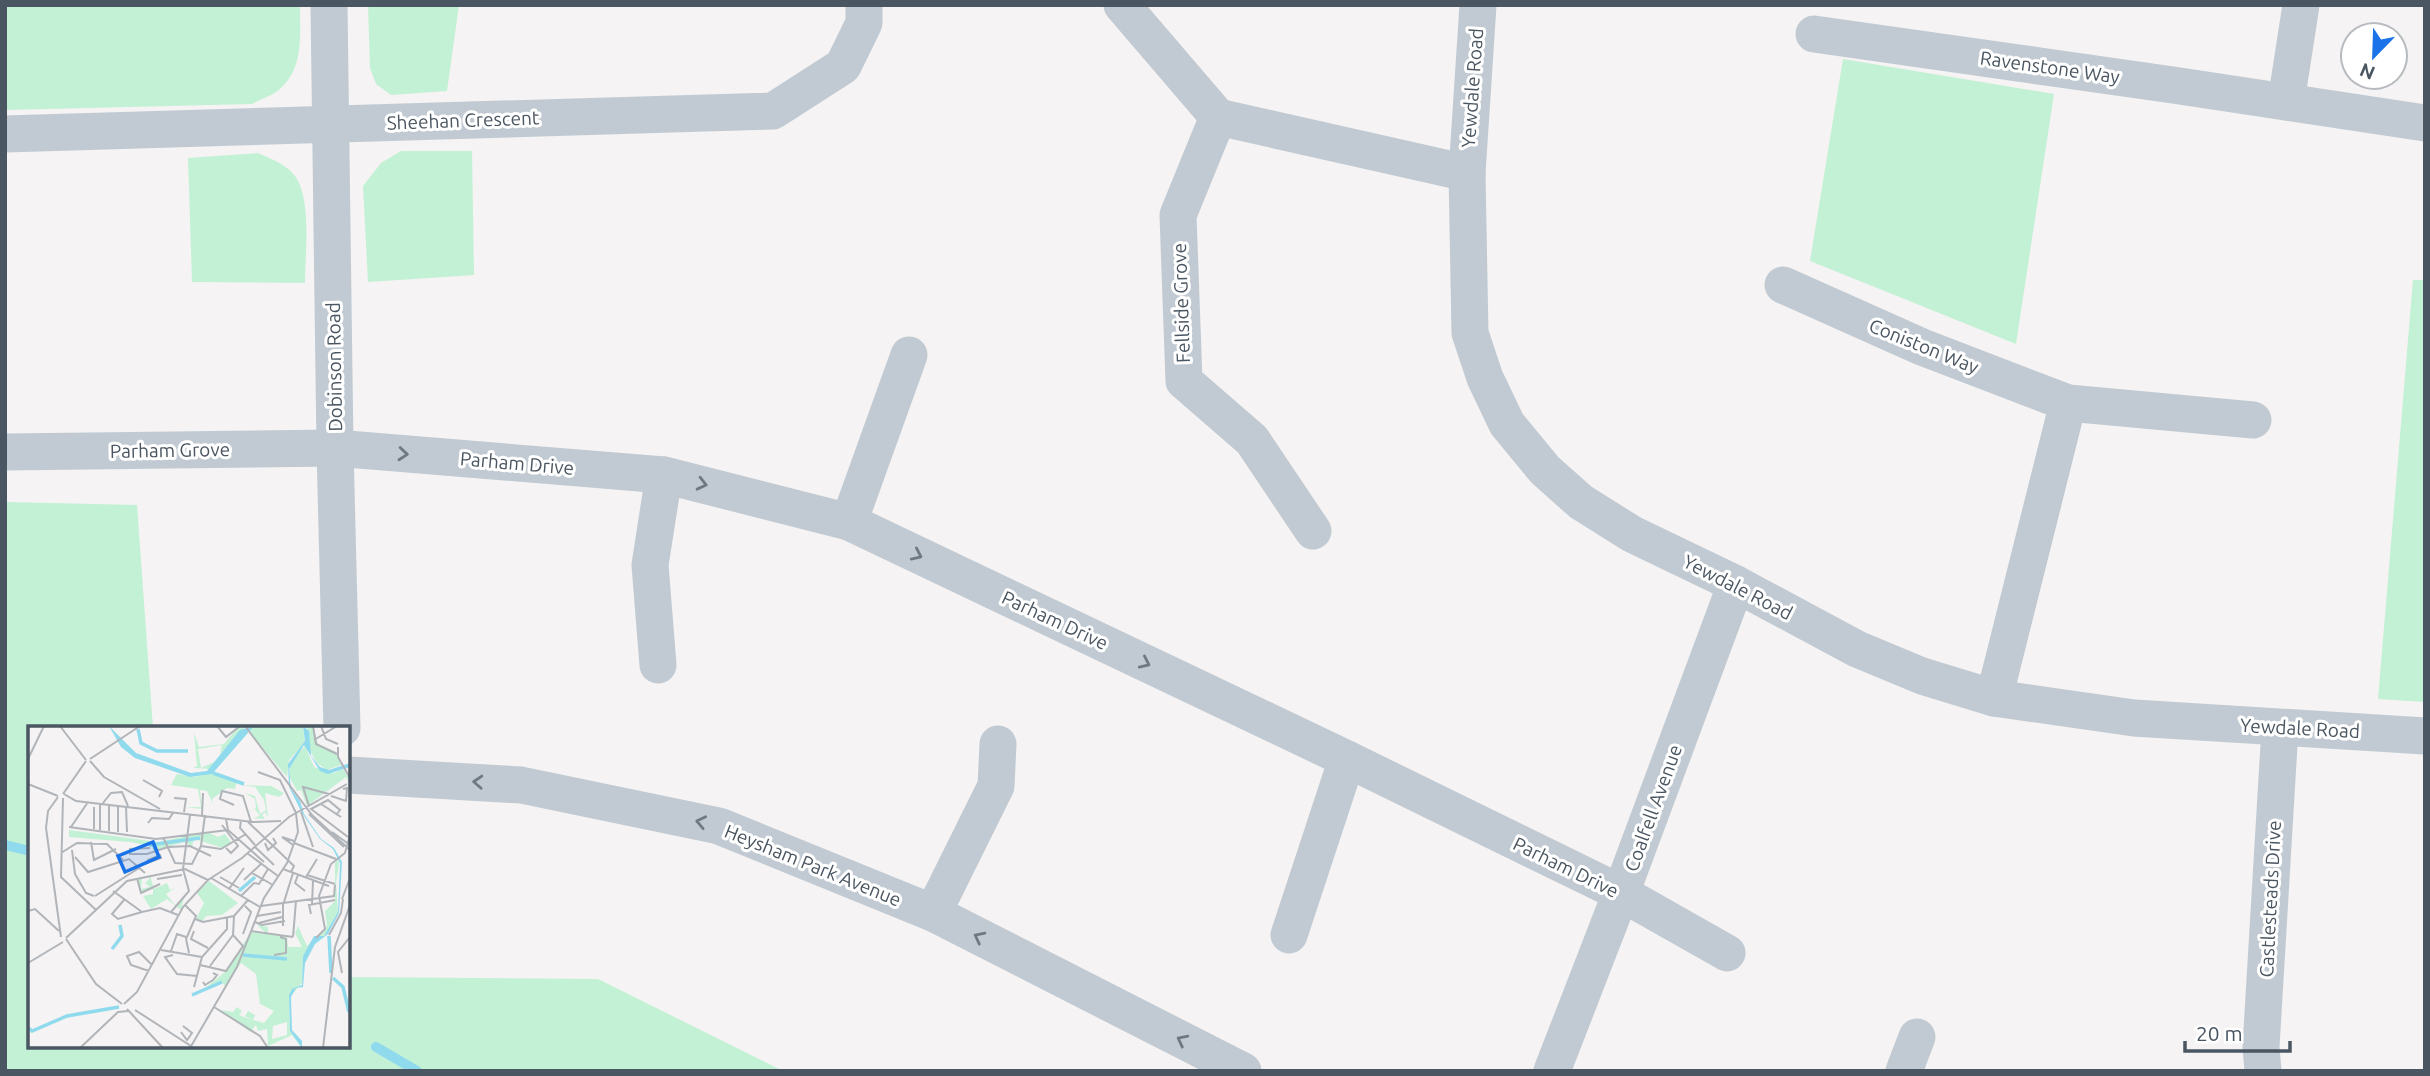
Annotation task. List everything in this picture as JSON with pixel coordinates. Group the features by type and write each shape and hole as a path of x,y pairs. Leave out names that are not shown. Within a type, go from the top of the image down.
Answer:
{"street":[{"name":"Dobinson Road","path":"330,5 335,448 342,726"},
{"name":"Sheehan Crescent","path":"5,134 773,111 842,66 864,23 864,5"},
{"path":"1122,5 1218,117 1467,173"},
{"name":"Yewdale Road","path":"1478,5 1467,173 1470,333 1485,378 1507,424 1545,470 1581,502 1632,534 1736,584 1857,649 1922,676 1994,698 2134,718 2425,736"},
{"path":"2286,102 2301,5"},
{"name":"Ravenstone Way","path":"1814,34 2425,123"},
{"name":"Fellside Grove","path":"1218,117 1178,215 1184,381 1252,440 1313,531"},
{"name":"Coniston Way","path":"1783,285 1922,346 2068,402 2253,420"},
{"path":"849,522 909,355"},
{"path":"1994,698 2068,402"},
{"name":"Parham Grove","path":"5,452 335,448"},
{"name":"Parham Drive","path":"335,448 664,475 849,522 1621,893 1727,953"},
{"path":"658,665 650,565 664,475"},
{"name":"Coalfell Avenue","path":"1552,1071 1736,584"},
{"name":"Castlesteads Drive","path":"2263,1071 2261,1047 2280,728"},
{"path":"933,913 996,786 998,744"},
{"path":"1289,935 1347,759"},
{"name":"Heysham Park Avenue","path":"350,775 520,785 719,826 933,913 1243,1071"},
{"path":"1904,1071 1917,1037"}],"green space":[{"path":"5,5 300,5 299,50 294,70 288,80 275,93 252,104 5,110"},
{"path":"368,5 459,5 447,91 391,95 376,84 370,68"},
{"path":"1843,59 2054,94 2016,344 1810,261"},
{"path":"401,151 472,151 474,275 368,282 363,186 381,163"},
{"path":"258,153 287,168 300,186 306,213 305,283 192,282 188,158"},
{"path":"2413,280 2425,280 2425,702 2378,699"},
{"path":"5,502 137,505 153,726 28,726 28,1048 350,1048 350,977 598,979 783,1071 5,1071"}],"waterway":[{"path":"5,845 28,851"},
{"path":"376,1047 417,1071"}]}
